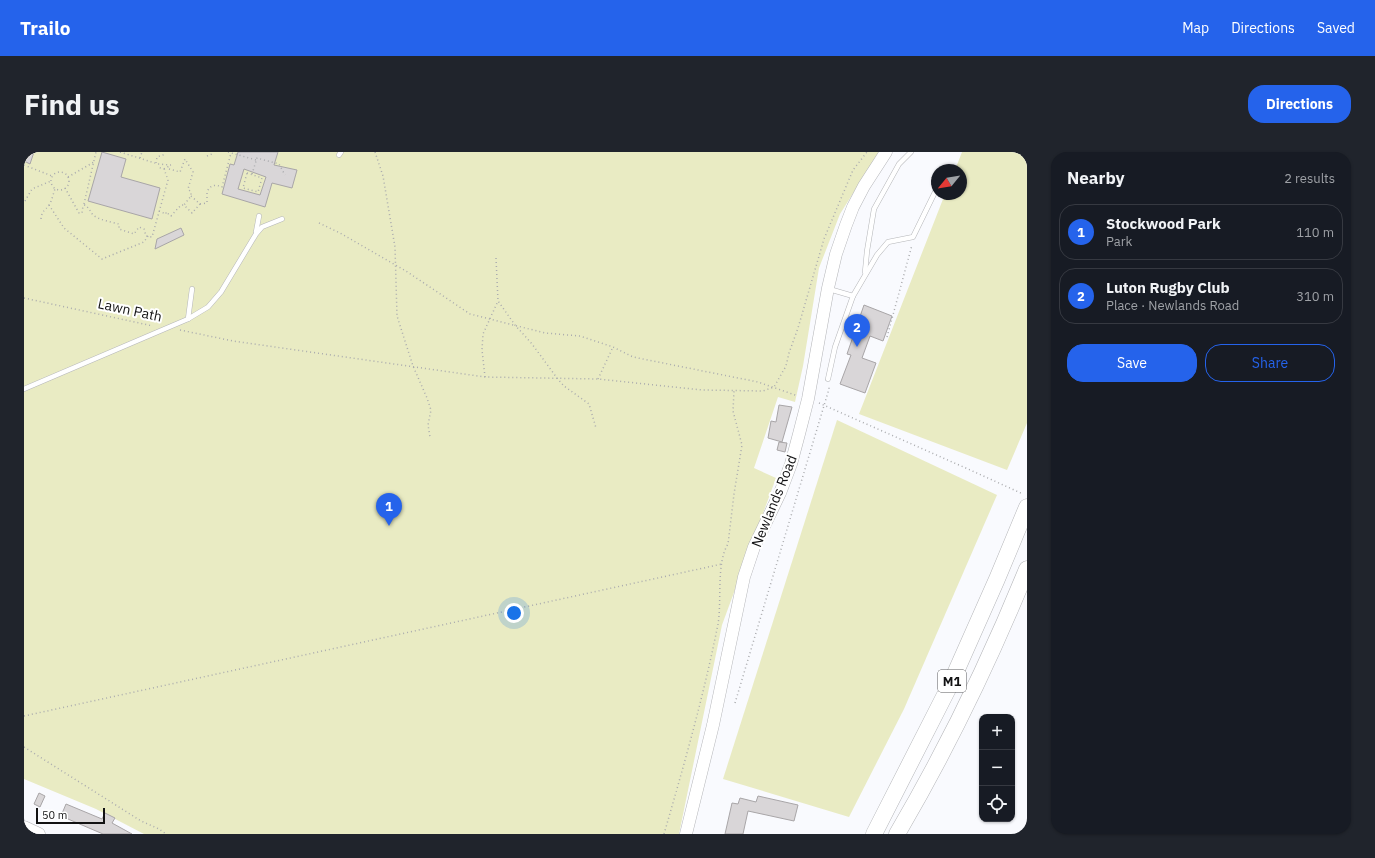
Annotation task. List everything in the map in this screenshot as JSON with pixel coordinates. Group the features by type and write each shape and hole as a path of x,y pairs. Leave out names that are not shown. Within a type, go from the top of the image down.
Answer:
{"highway":[{"name":"M1","path":"874,834 950,685 1027,507"},
{"name":"M1","path":"897,834 930,778 1001,632 1027,569"}],"main road":[{"name":"Newlands Road","path":"686,834 713,725 744,577 754,547 780,493 790,464 808,399 828,288 836,254 848,219 864,186 886,152"},
{"path":"24,827 39,834"}],"lane":[{"path":"865,274 874,209 899,164 911,152"},
{"path":"828,380 835,347 853,296 865,274 877,255 888,242 913,237 931,200"},
{"path":"256,234 259,216"},
{"path":"24,389 168,328 188,319 208,307 221,292 256,234 262,227 282,220"},
{"path":"828,288 853,296"},
{"path":"188,319 192,289"}],"path":[{"path":"65,188 79,213 82,213 95,162 96,152"},
{"path":"120,152 156,163 171,165 164,169 157,167"},
{"path":"140,158 142,152"},
{"path":"156,163 157,157 164,152"},
{"path":"207,156 212,154 212,152"},
{"path":"228,152 256,160 257,158 279,164 285,175"},
{"path":"375,152 383,176 395,247 397,316 413,366 431,410 428,425 430,437"},
{"path":"774,387 786,366 824,238 853,170 867,152"},
{"path":"184,205 192,213 200,204 208,203 207,192 211,186 215,185 222,187 231,153"},
{"path":"169,169 180,172 185,159 193,172 188,189 191,192 191,196 200,204"},
{"path":"252,174 256,160"},
{"path":"68,176 95,162"},
{"path":"24,165 52,176"},
{"path":"83,206 85,205 88,207 98,218 119,224 119,229 134,234 138,228 144,229 146,236 152,238 168,180 164,169"},
{"path":"57,172 68,176 69,183 65,188 61,190 55,189 51,185 52,176 57,172"},
{"path":"247,173 252,174 262,178 258,192 243,188 247,173"},
{"path":"25,201 32,189 51,181"},
{"path":"41,219 42,214 49,205 55,189"},
{"path":"160,211 166,214 166,212 171,216 181,205 184,205 191,196"},
{"path":"49,205 64,228 102,259 144,242 148,236"},
{"path":"319,223 340,233 413,275 470,314 545,333 580,336 613,347 634,357 758,382 774,387 824,405 961,465 1027,496"},
{"path":"887,337 906,271 913,237"},
{"path":"485,377 482,350 483,334 498,301 496,258"},
{"name":"Lawn Path","path":"24,298 149,325 233,341 485,377 598,379 702,390 763,391 774,387"},
{"path":"498,301 515,325 532,344 564,386 589,404 596,428"},
{"path":"598,379 613,347"},
{"path":"735,703 829,389 828,380"},
{"path":"664,834 702,696 718,622 722,564 724,551 728,544 733,515 734,494 742,445 733,411 734,391"},
{"path":"24,716 722,564"},
{"path":"24,747 141,821 159,829 166,834"}],"green space":[{"path":"24,152 879,152 840,214 819,268 803,366 795,402 778,397 754,468 776,478 722,625 679,834 144,834 96,809 24,779"},
{"path":"962,152 1027,152 1027,423 1007,470 859,414 943,200 967,200 967,164 957,164"},
{"path":"837,420 997,495 904,709 849,817 723,779"}],"building":[{"path":"24,152 34,152 30,164 24,161"},
{"path":"102,152 126,159 121,177 160,188 152,219 88,201"},
{"path":"238,152 278,152 274,165 297,170 292,188 272,183 265,207 222,194 230,164 234,165","holes":["244,169 266,177 260,195 238,189"]},
{"path":"181,228 184,235 155,249 157,239"},
{"path":"864,305 892,316 883,341 870,336 862,358 876,363 865,393 840,384 851,355 847,354"},
{"path":"779,405 792,407 782,442 768,438 771,421 776,422"},
{"path":"779,442 787,443 785,452 777,450"},
{"path":"39,793 45,796 40,807 34,804"},
{"path":"758,796 798,805 794,821 748,811 743,834 725,834 732,803 738,804 740,798 756,802"},
{"path":"66,804 102,819 105,813 115,818 112,823 132,834 103,834 61,816"}],"place":[{"name":"Luton Rugby Club","path":"857,347"},
{"name":"Stockwood Park","path":"389,526"}]}
